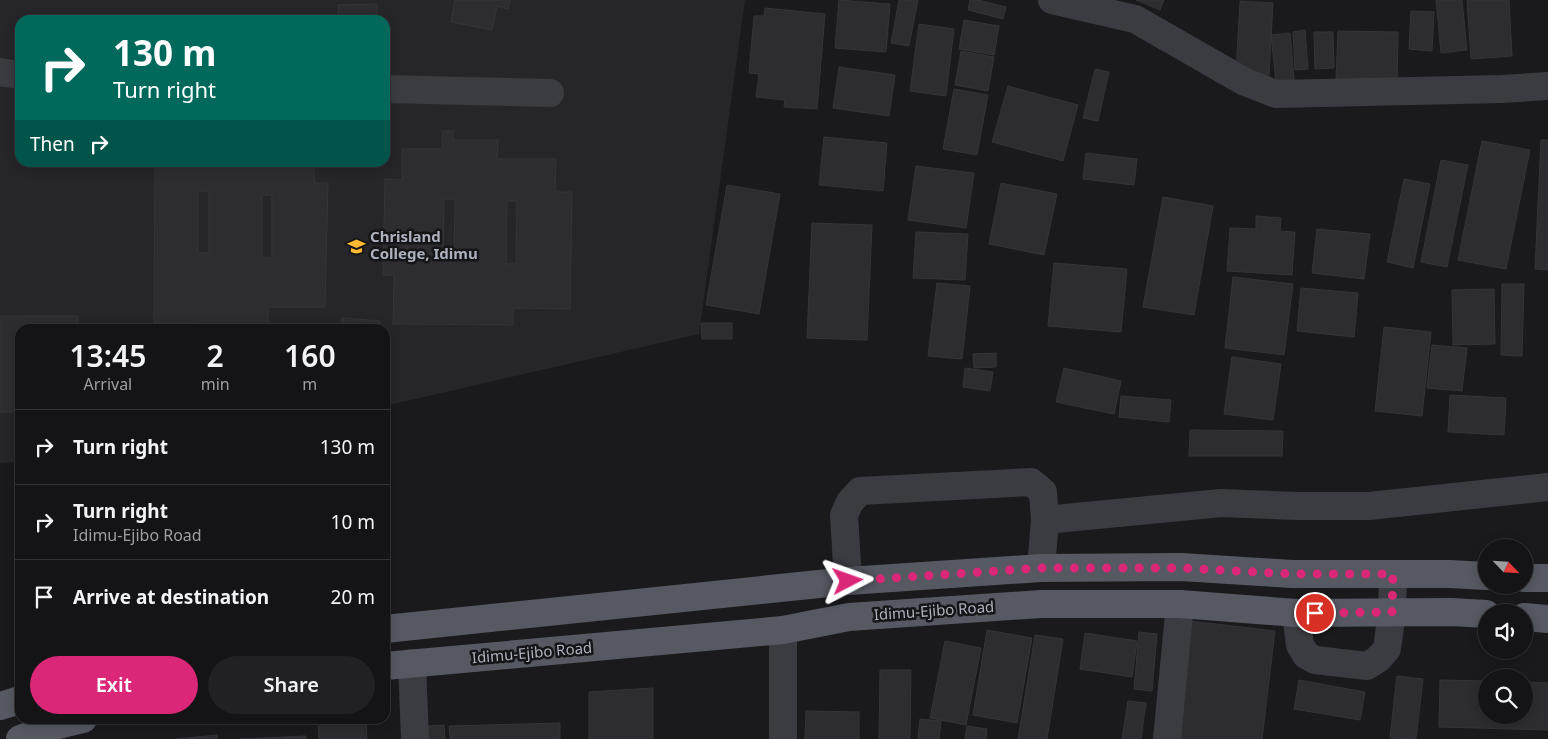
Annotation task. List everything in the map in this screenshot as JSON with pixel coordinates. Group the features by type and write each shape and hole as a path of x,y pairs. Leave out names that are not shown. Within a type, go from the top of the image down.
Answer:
{"main road":[{"path":"390,628 848,581 1041,568 1181,568 1292,574 1478,576"},
{"path":"1533,578 1548,578"},
{"name":"Idimu-Ejibo Road","path":"390,665 783,630 850,617 1031,605 1180,604 1296,613 1478,614"},
{"path":"1533,618 1548,619"},
{"path":"0,706 15,702"},
{"path":"20,739 62,724"}],"street":[{"path":"1052,0 1135,19 1245,82 1276,94 1502,89 1548,86"},
{"path":"0,72 15,74"},
{"path":"390,90 550,93"},
{"path":"848,581 844,515 850,502 860,491 1031,482 1043,492 1045,520 1041,568"},
{"path":"1045,520 1221,503 1369,506 1548,487"},
{"path":"1296,613 1300,645 1306,655 1315,660 1367,666 1378,659 1387,649 1392,612 1393,574"},
{"path":"1167,739 1180,604"},
{"path":"782,739 783,630"},
{"path":"412,663 415,739"}],"shaded area":[{"name":"Chrisland College, Idimu","path":"0,0 745,0 699,334 390,405 390,324 15,324 15,462 0,463"}],"building":[{"path":"455,0 510,0 508,9 497,6 492,30 451,22"},
{"path":"839,0 890,4 886,52 835,48"},
{"path":"899,0 918,0 909,46 891,43"},
{"path":"970,0 978,0 1006,7 1003,19 968,10"},
{"path":"1136,0 1164,0 1160,10"},
{"path":"1436,0 1462,0 1467,50 1441,53"},
{"path":"1467,0 1509,0 1512,56 1471,59"},
{"path":"1240,1 1273,3 1269,75 1236,73"},
{"path":"377,4 377,15 338,15 338,5"},
{"path":"765,8 825,14 817,109 784,107 785,100 756,97 759,74 749,73 754,16 764,16"},
{"path":"1411,11 1434,12 1432,51 1409,49"},
{"path":"964,20 999,26 994,55 959,49"},
{"path":"919,24 954,29 946,96 910,91"},
{"path":"1305,30 1308,69 1295,70 1293,32"},
{"path":"1338,31 1398,32 1397,81 1336,79"},
{"path":"1314,32 1333,32 1334,68 1315,69"},
{"path":"1290,33 1294,79 1276,81 1271,35"},
{"path":"961,51 994,57 988,91 955,85"},
{"path":"839,67 895,75 889,116 833,108"},
{"path":"1095,69 1109,72 1098,121 1083,118"},
{"path":"1008,86 1078,105 1063,161 992,142"},
{"path":"954,89 988,95 977,155 943,149"},
{"path":"443,131 453,131 453,140 498,140 497,159 556,159 555,192 572,192 570,309 513,308 513,325 393,324 394,275 383,275 385,179 402,180 402,149 442,149","holes":["444,199 455,199 454,262 443,262","507,201 517,201 516,264 506,264"]},
{"path":"824,137 887,143 883,191 819,185"},
{"path":"1541,140 1548,140 1548,270 1535,269"},
{"path":"1482,141 1530,150 1506,269 1458,260"},
{"path":"1086,153 1137,159 1134,185 1083,179"},
{"path":"1441,160 1468,165 1447,267 1421,262"},
{"path":"916,166 974,173 966,228 908,220"},
{"path":"155,167 313,167 315,183 328,183 325,307 268,307 268,324 154,323","holes":["198,191 209,191 209,253 198,253","262,195 272,195 272,258 262,258"]},
{"path":"1404,179 1430,184 1413,268 1387,262"},
{"path":"1001,183 1057,194 1044,255 989,244"},
{"path":"727,185 780,194 759,314 706,305"},
{"path":"1163,197 1213,206 1194,315 1143,307"},
{"path":"1256,216 1281,218 1280,231 1295,232 1292,275 1227,271 1230,228 1256,229"},
{"path":"812,223 872,225 867,340 807,338"},
{"path":"1317,229 1370,234 1364,279 1312,273"},
{"path":"916,232 968,234 965,280 913,278"},
{"path":"1054,263 1127,269 1121,332 1048,326"},
{"path":"1233,277 1293,284 1284,355 1225,348"},
{"path":"937,283 970,286 962,359 928,356"},
{"path":"1502,284 1524,284 1522,356 1501,355"},
{"path":"1301,288 1358,293 1354,337 1297,331"},
{"path":"1494,289 1495,344 1453,345 1452,290"},
{"path":"0,316 78,316 78,324 15,324 15,412 0,412"},
{"path":"342,318 380,321 380,324 341,324"},
{"path":"701,323 732,323 732,339 702,339"},
{"path":"1384,327 1431,332 1422,416 1375,411"},
{"path":"1432,345 1467,348 1462,391 1427,388"},
{"path":"996,353 996,367 974,368 973,354"},
{"path":"1232,357 1281,364 1273,420 1224,414"},
{"path":"965,368 993,372 990,391 963,387"},
{"path":"1064,368 1121,381 1114,414 1056,402"},
{"path":"1450,395 1506,398 1504,435 1448,432"},
{"path":"1121,396 1171,400 1169,422 1119,417"},
{"path":"1190,430 1283,431 1282,456 1189,456"},
{"path":"1190,621 1275,631 1262,739 1176,739"},
{"path":"987,630 1032,638 1017,723 973,715"},
{"path":"1139,632 1157,634 1152,691 1134,689"},
{"path":"1085,633 1137,641 1132,677 1080,669"},
{"path":"1035,635 1063,639 1047,739 1018,739"},
{"path":"945,641 981,648 966,725 930,718"},
{"path":"880,670 911,670 910,739 879,739"},
{"path":"1397,676 1423,679 1416,739 1390,738"},
{"path":"1299,680 1365,692 1360,720 1294,709"},
{"path":"1440,680 1478,681 1478,724 1533,724 1533,682 1548,683 1548,730 1439,727"},
{"path":"653,688 653,739 589,739 589,692"},
{"path":"1128,701 1146,703 1141,739 1122,739"},
{"path":"806,711 859,712 859,739 805,739"},
{"path":"920,719 941,721 939,739 918,739"},
{"path":"560,723 560,739 450,739 449,726"},
{"path":"318,724 366,724 367,739 319,739"},
{"path":"444,725 445,739 428,739 428,726"},
{"path":"967,726 987,729 986,739 965,739"},
{"path":"217,735 217,739 176,739"},
{"path":"306,736 306,739 240,739"}],"place":[{"name":"Chrisland College, Idimu","path":"356,246"}],"route":[{"path":"848,581 1041,568 1181,568 1292,574 1393,574 1392,612 1315,613"}]}
